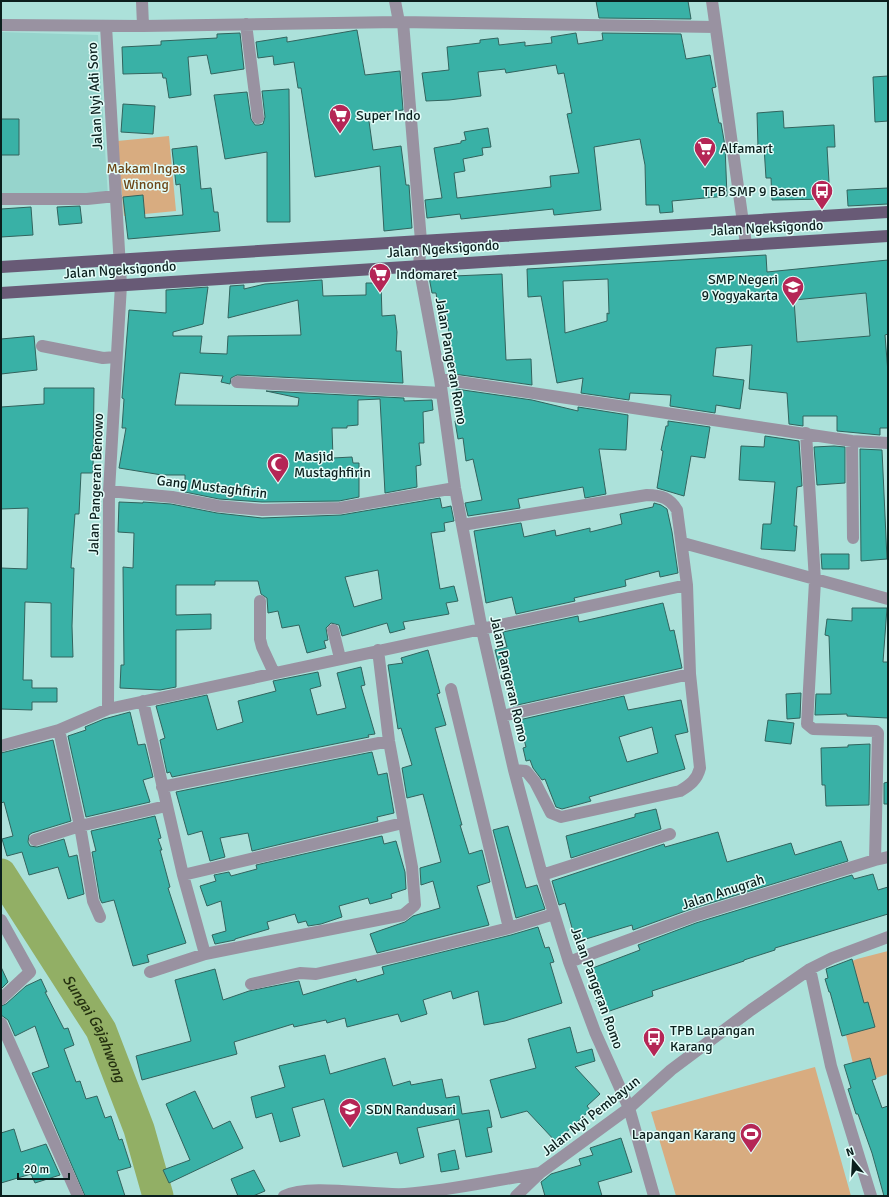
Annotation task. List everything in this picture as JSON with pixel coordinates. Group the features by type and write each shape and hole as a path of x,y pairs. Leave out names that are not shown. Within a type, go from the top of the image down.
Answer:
{"main road":[{"name":"Jalan Ngeksigondo","path":"1,267 888,212"},
{"name":"Jalan Ngeksigondo","path":"1,293 888,236"}],"street":[{"path":"142,1 143,26"},
{"name":"Jalan Pangeran Romo","path":"396,1 401,22 421,241 419,266 440,379 455,488 482,630 514,770 542,875 569,962 595,1032 629,1108 654,1196"},
{"path":"712,1 746,244"},
{"path":"1,25 143,26 401,22 715,27"},
{"path":"246,24 258,118"},
{"name":"Jalan Nyi Adi Soro","path":"106,26 121,260"},
{"path":"1,199 87,199 116,196"},
{"name":"Jalan Pangeran Benowo","path":"108,709 109,490 116,357 122,285 121,260"},
{"path":"42,346 103,358 116,357"},
{"path":"440,379 852,441 888,443"},
{"path":"237,382 442,393"},
{"path":"806,433 815,581 807,724 813,729 876,731 878,733 875,860"},
{"path":"852,441 852,538"},
{"name":"Gang Mustaghfirin","path":"109,490 172,496 218,506 262,510 340,508 455,488"},
{"path":"462,525 640,496 656,495 673,502 683,543 687,585 690,674 700,768 698,775 690,785 680,791 561,817 551,813 535,782 526,771 514,770"},
{"path":"683,543 815,581 888,599"},
{"path":"1,746 59,730 108,709 340,658 482,630 687,585"},
{"path":"260,601 260,639 274,673"},
{"path":"333,630 340,658"},
{"path":"150,972 205,954 403,915 415,905 412,867 389,741 378,650"},
{"path":"502,716 690,674"},
{"path":"451,689 509,928"},
{"path":"143,701 182,875 205,954"},
{"path":"59,730 80,826 93,901 100,917"},
{"path":"162,786 389,741"},
{"path":"35,840 80,826 166,806"},
{"path":"182,875 403,824"},
{"path":"542,875 670,834"},
{"name":"Jalan Anugrah","path":"569,962 694,916 888,857"},
{"path":"251,984 300,973 316,974 401,955 509,928 554,914"},
{"path":"1,920 30,972 1,999"},
{"name":"Jalan Nyi Pembayun","path":"516,1196 540,1173 629,1108 671,1070 751,1010 810,969 832,958 888,937"},
{"path":"810,969 831,1066 871,1196"},
{"path":"1,1023 78,1196"},
{"path":"284,1196 292,1192 313,1190 405,1194 540,1173"}],"shaded area":[{"path":"1,32 98,35 108,197 1,198"},
{"name":"SMP Negeri 9 Yogyakarta","path":"888,260 888,334 885,335 888,371 841,374 803,341 703,349 696,279"}],"green space":[{"name":"Makam Ingas Winong","path":"169,136 176,211 124,216 117,141"},
{"path":"888,951 888,1074 858,1084 830,970 857,959"},
{"name":"Lapangan Karang","path":"815,1067 851,1196 676,1196 651,1112"}],"building":[{"path":"596,1 688,1 691,19 599,18"},
{"path":"357,30 365,75 400,71 403,110 368,114 373,150 401,146 406,185 409,185 412,228 384,231 380,166 315,177 301,88 298,88 294,62 274,65 273,56 258,58 256,42 287,37 287,42"},
{"path":"240,33 244,69 211,74 207,55 188,57 191,95 169,98 166,78 163,78 162,73 123,74 122,47 161,45 161,41 217,38 217,34"},
{"path":"576,33 578,44 603,40 602,33 681,34 686,59 710,55 716,87 712,88 725,146 727,196 672,201 673,212 660,213 659,205 646,205 645,165 640,139 594,147 601,210 554,215 553,209 461,219 460,214 427,218 425,200 442,198 434,148 461,143 461,141 466,140 464,132 488,128 491,147 482,148 483,155 463,159 465,171 454,173 457,198 551,187 550,176 579,173 567,114 572,113 564,73 558,74 556,65 506,73 505,69 478,72 481,96 449,100 426,101 422,73 449,70 447,47 480,43 480,40 498,38 499,45 525,42 525,46 552,43 551,37"},
{"path":"888,76 888,121 875,122 873,77"},
{"path":"289,89 290,222 267,222 267,152 225,159 214,95 247,92 251,119 255,125 259,125 263,124 265,117 262,91"},
{"path":"123,104 155,106 153,134 121,132"},
{"path":"783,111 784,128 834,125 835,147 827,147 830,199 772,200 771,178 766,178 764,147 758,147 757,113"},
{"path":"1,119 19,119 19,155 1,155"},
{"path":"197,146 201,189 211,188 214,212 218,212 220,231 128,239 123,197 143,195 145,218 183,215 180,184 176,185 172,149"},
{"path":"888,188 888,204 848,206 847,190"},
{"path":"80,206 82,223 59,225 57,207"},
{"path":"31,207 33,235 1,237 1,209"},
{"path":"766,255 767,272 888,260 888,334 885,335 888,373 888,428 880,428 880,435 837,431 837,416 803,416 803,426 789,424 787,393 749,389 752,345 716,348 713,376 744,380 740,409 716,405 715,413 670,406 671,395 630,393 629,400 581,393 583,378 557,383 541,296 528,297 527,269","holes":["608,279 609,314 607,313 607,321 565,333 563,281","866,293 870,336 797,342 794,300"]},
{"path":"502,274 506,360 531,359 532,385 454,374 447,317 440,318 436,293 432,293 429,277"},
{"path":"322,280 323,296 366,295 366,283 381,283 382,316 395,315 397,332 396,351 401,351 403,383 237,375 231,378 230,384 221,382 223,376 180,373 175,405 298,406 299,398 266,391 404,398 404,401 432,400 433,410 423,412 424,443 419,443 421,465 416,466 417,487 385,493 380,399 358,400 358,425 347,426 347,428 332,428 333,458 352,457 353,463 359,463 359,497 339,501 262,502 219,499 185,492 185,475 162,475 119,468 126,428 122,428 124,399 122,398 129,310 166,313 166,290 208,287 203,324 173,332 173,336 202,336 200,353 227,354 228,336 301,335 298,300 228,318 230,286 244,285 244,289 265,284"},
{"path":"34,336 37,370 1,374 1,339"},
{"path":"44,388 94,388 93,473 81,473 79,514 75,514 71,568 74,568 72,626 73,657 51,657 51,603 25,602 23,680 32,680 32,688 57,688 57,702 32,702 32,710 1,709 1,568 27,569 28,508 1,509 1,407 44,404"},
{"path":"456,389 532,400 578,411 578,407 628,415 626,450 599,449 606,494 585,498 583,487 518,499 520,508 468,516 465,503 482,500 473,459 466,461 463,438 458,439 455,421 460,420"},
{"path":"668,421 710,427 705,458 691,456 684,496 657,488 663,451 661,450"},
{"path":"765,436 799,441 802,486 797,487 794,526 797,526 795,551 761,549 763,524 771,524 775,482 739,480 741,446 764,447"},
{"path":"814,447 845,447 845,483 817,485"},
{"path":"860,449 882,450 887,559 861,561"},
{"path":"440,498 442,508 451,506 454,521 444,523 445,531 431,533 440,589 454,586 458,601 446,603 449,614 403,622 405,629 390,633 387,623 342,636 339,625 331,623 326,628 328,640 324,641 326,648 307,653 299,625 282,628 278,611 268,613 267,598 261,594 258,581 215,581 215,585 176,585 176,615 211,614 211,629 176,630 176,687 160,690 120,688 121,665 124,665 123,567 133,568 134,533 118,532 119,502 171,504 217,513 262,518 341,515","holes":["378,570 382,599 354,607 345,577"]},
{"path":"654,503 667,509 678,573 660,577 659,571 625,580 626,586 574,598 575,601 516,614 512,597 486,603 474,531 521,523 524,537 555,530 556,536 590,528 590,532 622,524 620,514 653,507"},
{"path":"821,554 849,554 849,569 822,569"},
{"path":"663,603 670,631 674,630 682,668 513,706 504,668 500,669 495,650 507,647 503,632 578,616 579,622"},
{"path":"852,608 887,608 883,662 888,662 888,718 847,716 847,714 815,715 816,694 831,694 829,636 825,635 827,619 852,621"},
{"path":"428,650 440,693 437,694 446,725 435,728 462,825 460,825 469,854 482,850 490,882 477,886 489,925 377,953 370,934 405,922 413,916 440,908 433,881 421,885 420,868 441,862 423,794 407,798 402,768 412,765 401,728 398,729 388,665 403,663 401,658"},
{"path":"361,667 365,685 361,686 375,734 368,735 369,737 172,777 170,772 167,773 160,740 165,738 156,706 207,695 217,730 243,722 238,701 276,691 273,681 318,672 321,686 310,689 317,715 346,708 337,673"},
{"path":"801,693 800,718 787,719 786,694"},
{"path":"624,696 628,710 681,700 688,732 675,735 685,769 589,797 591,801 562,809 556,807 545,779 542,780 533,768 530,760 526,761 523,748 526,747 519,720","holes":["652,727 658,753 627,762 619,737"]},
{"path":"130,712 138,745 145,744 153,777 143,780 150,802 86,817 68,736 86,730 85,727 104,719"},
{"path":"768,720 794,723 791,744 765,741"},
{"path":"53,740 71,821 32,833 29,835 28,842 30,846 37,847 64,839 69,857 77,855 84,894 68,899 58,867 29,875 22,852 7,856 2,839 13,836 4,802 1,803 1,753"},
{"path":"870,744 869,805 826,806 825,785 822,785 821,748 848,747 848,745"},
{"path":"372,752 378,775 387,773 394,813 377,817 378,821 252,851 248,833 220,838 225,857 210,861 202,831 188,835 176,792"},
{"path":"888,782 888,804 884,804 884,783"},
{"path":"656,809 661,829 571,858 566,836 635,817 635,814"},
{"path":"155,816 161,838 158,839 162,850 160,850 170,887 168,888 186,943 147,955 149,962 133,966 114,900 102,903 100,899 92,852 96,851 91,831"},
{"path":"508,826 526,888 537,885 545,909 516,918 493,830"},
{"path":"718,832 727,862 791,843 795,855 841,841 848,861 691,909 633,930 632,925 576,942 565,903 559,905 552,881 664,844 665,847"},
{"path":"382,836 384,844 396,841 405,872 406,889 391,894 392,898 370,904 368,898 339,906 342,917 321,924 308,926 306,921 298,923 295,914 267,922 269,929 235,940 215,944 212,935 226,931 221,901 207,906 200,886 216,881 214,875 229,872 231,876 257,869 256,865"},
{"path":"873,874 878,890 888,887 888,914 775,948 775,950 744,961 652,991 653,996 601,1014 595,998 599,996 590,969 640,950 638,945 696,923 852,875 854,879"},
{"path":"538,927 545,948 549,947 554,962 550,963 562,1003 505,1021 484,1025 478,991 453,999 451,991 423,1000 427,1014 401,1022 398,1014 347,1027 345,1018 327,1023 326,1020 294,1027 293,1024 234,1042 237,1054 142,1080 136,1056 191,1041 175,980 215,969 223,1000 249,991 299,981 303,995 356,979 357,982 384,974 382,967"},
{"path":"852,959 864,1003 868,1002 875,1027 842,1036 825,979 828,978 826,969"},
{"path":"1,967 8,982 1,989"},
{"path":"41,979 47,992 45,992 64,1029 68,1028 74,1045 64,1049 76,1082 80,1081 86,1099 97,1096 105,1118 111,1116 119,1140 122,1139 131,1167 117,1171 125,1196 85,1196 32,1073 49,1067 35,1026 15,1036 8,1020 1,1015 1,1006 6,1004 26,986"},
{"path":"570,1027 577,1053 592,1049 595,1061 575,1067 600,1094 587,1106 590,1110 556,1142 527,1111 501,1118 490,1080 536,1068 528,1039"},
{"path":"325,1055 330,1074 385,1058 393,1086 410,1081 411,1085 442,1079 446,1098 459,1096 462,1114 489,1110 492,1127 487,1128 492,1152 466,1157 459,1119 417,1128 424,1157 400,1164 397,1152 343,1167 324,1099 292,1108 300,1136 280,1142 272,1113 256,1118 251,1097 285,1087 279,1066"},
{"path":"870,1058 876,1079 872,1080 882,1108 888,1106 888,1196 884,1196 872,1153 858,1114 856,1114 848,1089 851,1088 844,1065"},
{"path":"195,1091 213,1129 230,1121 243,1148 169,1183 163,1170 190,1160 166,1104"},
{"path":"14,1129 21,1152 46,1144 60,1175 35,1183 31,1174 1,1183 1,1133"},
{"path":"621,1138 632,1172 598,1182 602,1196 545,1196 541,1182 551,1174 581,1165 579,1159 593,1155 590,1148"},
{"path":"455,1150 459,1169 441,1172 438,1154"},
{"path":"254,1170 265,1191 253,1196 238,1196 231,1179"}],"waterway":[{"name":"Sungai Gajahwong","path":"1,874 101,1030 139,1129 158,1196"}],"place":[{"name":"Super Indo","path":"340,134"},
{"name":"Alfamart","path":"705,168"},
{"name":"TPB SMP 9 Basen","path":"822,210"},
{"name":"Indomaret","path":"380,294"},
{"name":"SMP Negeri 9 Yogyakarta","path":"793,306"},
{"name":"Masjid Mustaghfirin","path":"278,484"},
{"name":"TPB Lapangan Karang","path":"654,1058"},
{"name":"SDN Randusari","path":"350,1128"},
{"name":"Lapangan Karang","path":"751,1154"}]}
